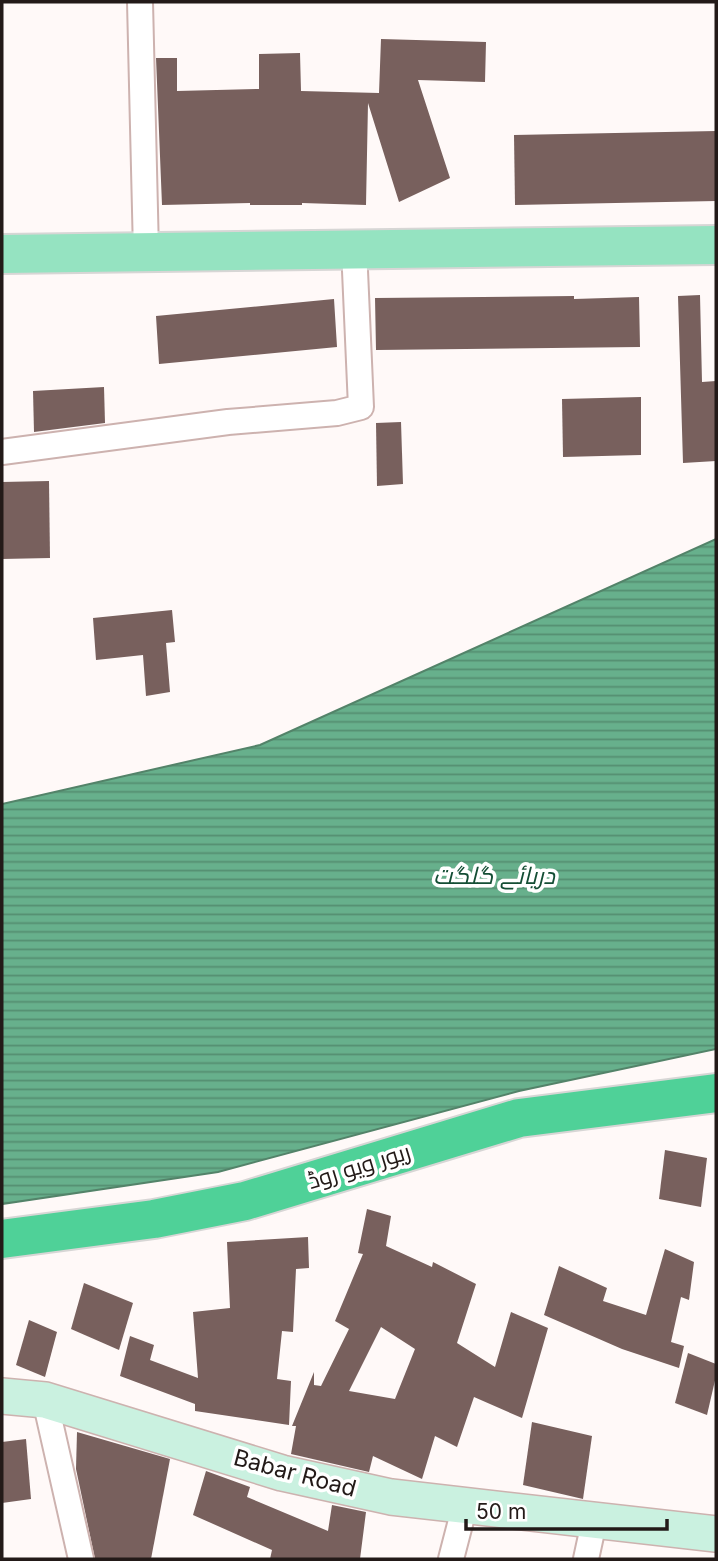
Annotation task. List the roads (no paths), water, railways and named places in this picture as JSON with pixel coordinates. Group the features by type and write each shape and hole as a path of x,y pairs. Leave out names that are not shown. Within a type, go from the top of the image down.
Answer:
{"highway":[{"name":"ریور ویو روڈ","path":"2,1240 154,1219 245,1201 519,1118 716,1093"}],"main road":[{"path":"2,254 716,245"}],"street":[{"path":"140,2 146,252"},
{"path":"2,452 202,425 337,413 361,407 354,248"},
{"name":"Babar Road","path":"2,1396 45,1400 282,1473 391,1497 716,1534"},
{"path":"45,1400 81,1559"},
{"path":"452,1559 464,1505"},
{"path":"586,1559 594,1522"}],"water":[{"name":"دریائے گلگت","path":"716,539 716,1049 519,1091 218,1172 2,1204 2,804 260,745"}]}
